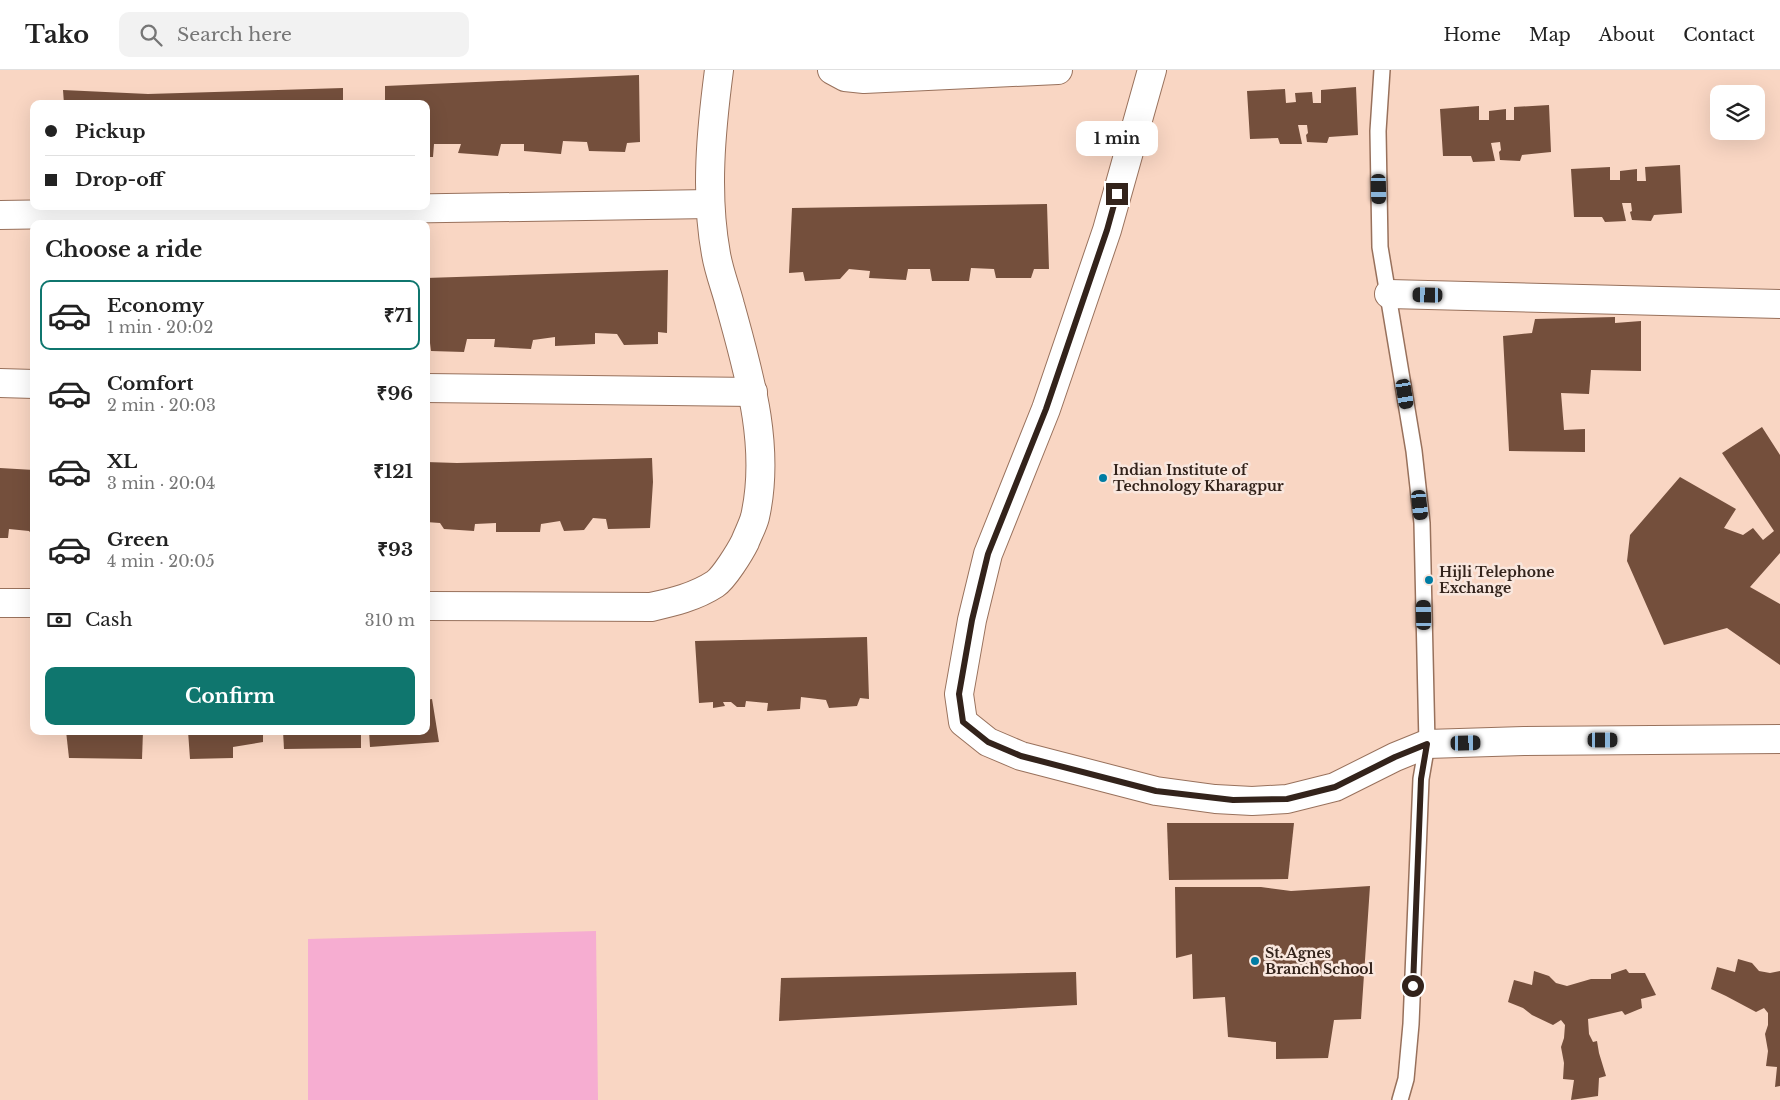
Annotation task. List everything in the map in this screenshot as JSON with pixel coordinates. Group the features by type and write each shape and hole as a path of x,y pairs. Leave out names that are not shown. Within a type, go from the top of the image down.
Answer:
{"street":[{"path":"430,606 651,607 683,600 716,584 740,553 754,518 760,480 760,433 753,392 716,255 710,204 712,140 719,70"},
{"path":"832,70 845,77 864,79 1058,70"},
{"path":"1152,70 1107,230 1050,400 988,554 972,620 959,694 963,722 988,742 1021,756 1156,791 1233,800 1287,799 1335,787 1395,757 1427,744 1524,741 1780,739"},
{"path":"430,208 710,204"},
{"path":"0,215 323,210"},
{"path":"1389,294 1780,304"},
{"path":"0,383 30,384"},
{"path":"430,388 753,392"},
{"path":"0,603 30,603"}],"lane":[{"path":"1382,70 1378,131 1380,247 1414,451 1422,523 1427,744 1421,779 1411,1024 1406,1078 1400,1100"}],"shaded area":[{"path":"596,931 598,1100 308,1100 308,939"}],"building":[{"path":"639,75 640,142 627,143 625,152 589,151 587,142 563,141 561,154 524,151 524,144 501,144 498,156 458,153 461,144 434,144 433,157 430,157 430,100 385,100 385,86"},
{"path":"1356,87 1358,135 1329,137 1327,143 1307,142 1307,125 1298,125 1302,144 1280,144 1278,138 1250,139 1247,91 1285,89 1286,103 1296,102 1295,93 1312,92 1313,103 1321,103 1321,90"},
{"path":"343,88 343,100 64,100 63,90 148,94"},
{"path":"1549,105 1551,152 1522,155 1520,161 1500,160 1500,142 1491,143 1495,161 1473,162 1471,156 1443,156 1440,109 1479,106 1479,120 1489,120 1489,111 1506,109 1506,120 1514,120 1514,107"},
{"path":"1680,165 1682,213 1654,215 1651,221 1632,220 1630,212 1632,211 1631,203 1622,203 1626,221 1605,222 1602,217 1574,217 1571,169 1610,167 1610,180 1620,180 1620,171 1637,169 1637,181 1646,181 1645,167"},
{"path":"1047,204 1049,269 1034,269 1031,278 996,278 994,269 971,268 969,281 932,281 930,269 908,269 906,280 869,278 870,271 849,269 840,279 805,281 803,272 789,273 792,208"},
{"path":"668,270 667,333 658,332 658,344 624,345 617,334 595,333 595,344 555,346 555,337 533,340 531,349 494,347 495,339 467,339 464,352 431,351 430,278"},
{"path":"1615,317 1615,323 1641,321 1641,371 1591,370 1589,394 1561,393 1564,430 1585,429 1585,452 1509,451 1503,336 1532,333 1535,319"},
{"path":"1762,427 1780,455 1780,553 1750,587 1780,604 1780,665 1727,628 1664,645 1627,561 1630,535 1680,477 1736,509 1724,528 1743,535 1753,528 1763,540 1774,531 1722,453"},
{"path":"652,458 653,482 650,528 608,529 606,519 593,518 584,530 564,531 560,521 541,524 540,532 496,532 496,523 475,524 474,531 444,529 440,523 430,522 430,462"},
{"path":"0,468 30,470 30,532 9,529 8,538 0,538"},
{"path":"867,637 869,699 860,698 857,706 829,708 826,700 801,697 800,709 767,711 768,703 746,701 745,707 737,707 731,702 723,702 725,706 713,708 713,702 699,703 695,641"},
{"path":"430,699 432,699 439,742 370,747 369,735 430,735"},
{"path":"66,735 143,735 142,759 69,758"},
{"path":"188,735 263,735 263,742 233,747 233,758 190,759"},
{"path":"283,735 361,735 361,748 284,749"},
{"path":"1167,823 1294,823 1288,879 1169,880"},
{"path":"1370,886 1361,1019 1334,1020 1328,1058 1276,1059 1276,1042 1228,1037 1225,997 1193,999 1192,954 1176,958 1175,887 1261,887 1291,891"},
{"path":"1738,959 1752,963 1759,971 1770,973 1780,971 1780,1086 1775,1087 1777,1067 1766,1066 1768,1051 1765,1034 1768,1025 1768,1013 1764,1008 1756,1012 1711,989 1717,967 1735,972"},
{"path":"1626,969 1629,973 1645,973 1656,995 1641,999 1642,1008 1625,1015 1622,1011 1588,1019 1589,1034 1593,1042 1597,1041 1606,1076 1599,1078 1598,1096 1571,1100 1574,1080 1563,1079 1564,1063 1561,1047 1565,1025 1561,1020 1553,1025 1508,1002 1514,980 1532,985 1534,971 1549,976 1556,983 1567,986 1591,979 1611,979 1611,974"},
{"path":"1076,972 1077,1005 779,1021 781,978"}],"place":[{"name":"Indian Institute of Technology Kharagpur","path":"1103,478"},
{"name":"Hijli Telephone Exchange","path":"1429,580"},
{"name":"St. Agnes Branch School","path":"1255,961"}],"route":[{"path":"1117,194 1107,230 1046,409 988,554 972,620 959,694 963,722 988,742 1021,756 1156,791 1215,799 1252,801 1287,799 1335,787 1395,757 1427,744 1421,779 1413,986"}]}
